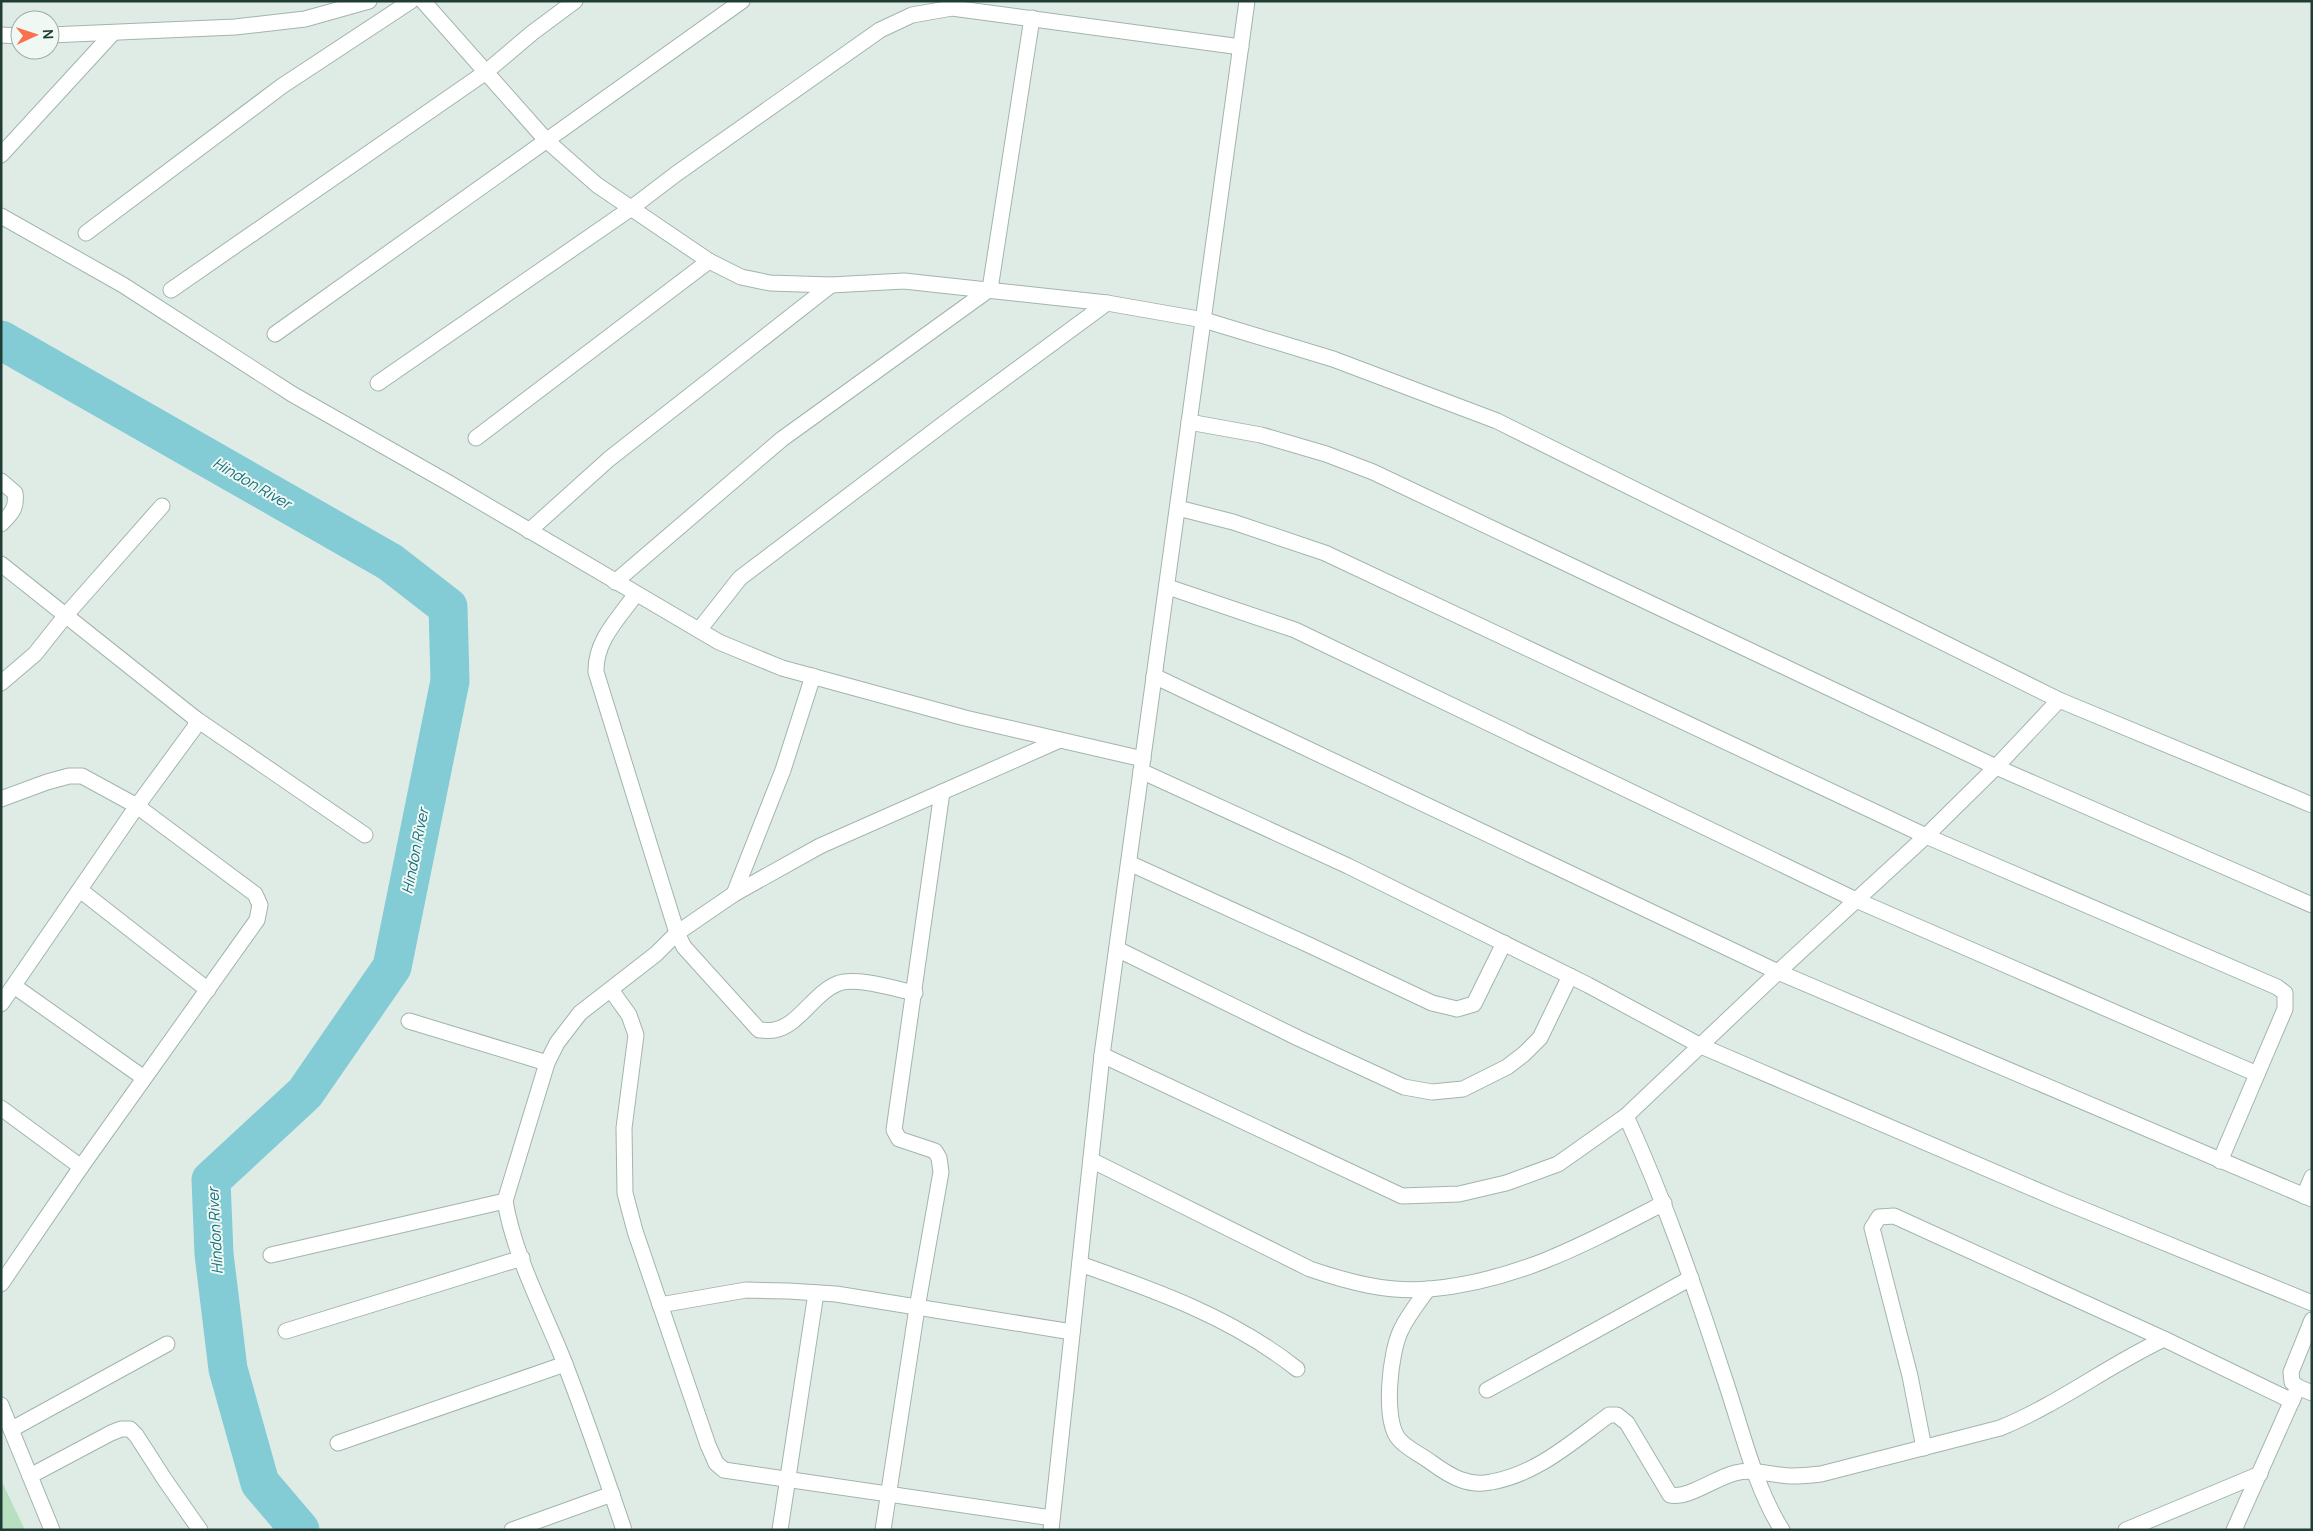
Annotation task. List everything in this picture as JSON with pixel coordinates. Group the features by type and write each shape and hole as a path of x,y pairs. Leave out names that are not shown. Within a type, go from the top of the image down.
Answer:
{"street":[{"path":"60,35 235,27 305,19 369,1"},
{"path":"86,233 282,86 411,1"},
{"path":"423,1 546,140 597,185 709,261 741,277 770,283 831,285 904,281 990,289 1107,304 1204,320 1333,358 1497,421 2059,700 2312,805"},
{"path":"170,290 486,72 532,33 575,1"},
{"path":"275,334 546,140 640,76 742,1"},
{"path":"611,990 629,1015 636,1035 624,1128 625,1193 635,1231 708,1445 716,1463 724,1470 888,1494 1052,1524 1102,1055 1168,587 1247,1"},
{"path":"378,383 630,209 676,174 880,30 912,15 952,8 1240,47"},
{"path":"615,582 782,438 990,289 1032,18"},
{"path":"1,155 113,33"},
{"path":"1,216 123,285 292,394 719,642 782,668 965,718 1060,740 1142,765 1570,976 1701,1046 2055,1198 2312,1303"},
{"path":"476,438 709,261"},
{"path":"529,531 608,459 831,285"},
{"path":"699,630 740,578 1107,304"},
{"path":"1189,422 1261,435 1326,454 1373,472 1996,767 2312,905"},
{"path":"1,481 16,493 17,502 14,511 1,524"},
{"path":"1,683 35,654 66,615 162,506"},
{"path":"1178,508 1242,524 1326,553 1926,836 2277,987 2285,993 2285,1009 2220,1161"},
{"path":"1,564 196,719 365,835"},
{"path":"1168,587 1295,630 1856,900 2257,1074"},
{"path":"636,594 600,643 596,659 596,672 676,933 684,947 759,1030 774,1030 787,1026 826,989 841,983 858,982 915,993"},
{"path":"734,894 784,770 813,676"},
{"path":"1154,676 1778,972 2308,1198 2312,1177"},
{"path":"1102,1055 1402,1196 1458,1194 1506,1183 1558,1164 1626,1116 1778,972 1926,836 1996,767 2059,700"},
{"path":"1,1004 137,806 195,727 196,719"},
{"path":"624,1530 565,1364 522,1258 508,1219 505,1201 547,1063 557,1043 580,1013 656,954 676,933 734,894 820,846 1060,740"},
{"path":"1,799 47,782 69,776 82,776 137,806 255,894 260,905 257,920 81,1167 1,1284"},
{"path":"883,1530 917,1308 941,1172 939,1158 935,1151 899,1139 894,1130 915,993 942,792"},
{"path":"1129,863 1309,944 1432,1004 1457,1009 1474,1004 1504,943"},
{"path":"80,890 208,990"},
{"path":"1117,949 1298,1038 1404,1087 1432,1092 1463,1089 1508,1067 1524,1054 1540,1038 1570,976"},
{"path":"14,986 144,1078"},
{"path":"409,1021 547,1063"},
{"path":"1,1108 81,1167"},
{"path":"1626,1116 1664,1203 1756,1471 1782,1530"},
{"path":"1091,1160 1310,1269 1340,1279 1377,1287 1428,1289 1472,1282 1525,1269 1565,1254 1664,1203"},
{"path":"271,1255 505,1201"},
{"path":"1924,1448 1910,1376 1872,1228 1879,1217 1894,1216 2164,1339 2300,1394"},
{"path":"286,1331 522,1258"},
{"path":"1080,1264 1204,1310 1249,1334 1297,1369"},
{"path":"1487,1390 1691,1278"},
{"path":"1428,1289 1409,1315 1400,1332 1394,1358 1391,1424 1398,1439 1448,1475 1470,1483 1489,1483 1520,1475 1534,1468 1608,1415 1617,1414 1627,1423 1670,1495 1685,1496 1706,1484 1728,1476 1756,1471 1793,1476 1820,1474 2000,1428 2027,1417 2089,1379 2164,1339"},
{"path":"660,1305 746,1290 816,1293 1072,1332"},
{"path":"780,1530 816,1293"},
{"path":"2300,1394 2292,1382 2291,1372 2312,1320"},
{"path":"12,1429 167,1344"},
{"path":"338,1443 565,1364"},
{"path":"2234,1530 2300,1394"},
{"path":"1,1405 52,1530"},
{"path":"30,1476 112,1433 121,1429 130,1429 136,1435 200,1530"},
{"path":"2126,1530 2260,1474"},
{"path":"512,1530 612,1494"}],"green space":[{"path":"1,1480 25,1530 1,1530"}],"waterway":[{"name":"Hindon River","path":"1,340 390,562 448,607 450,681 392,967 305,1093 211,1180 214,1254 228,1369 260,1483 300,1530"}]}
